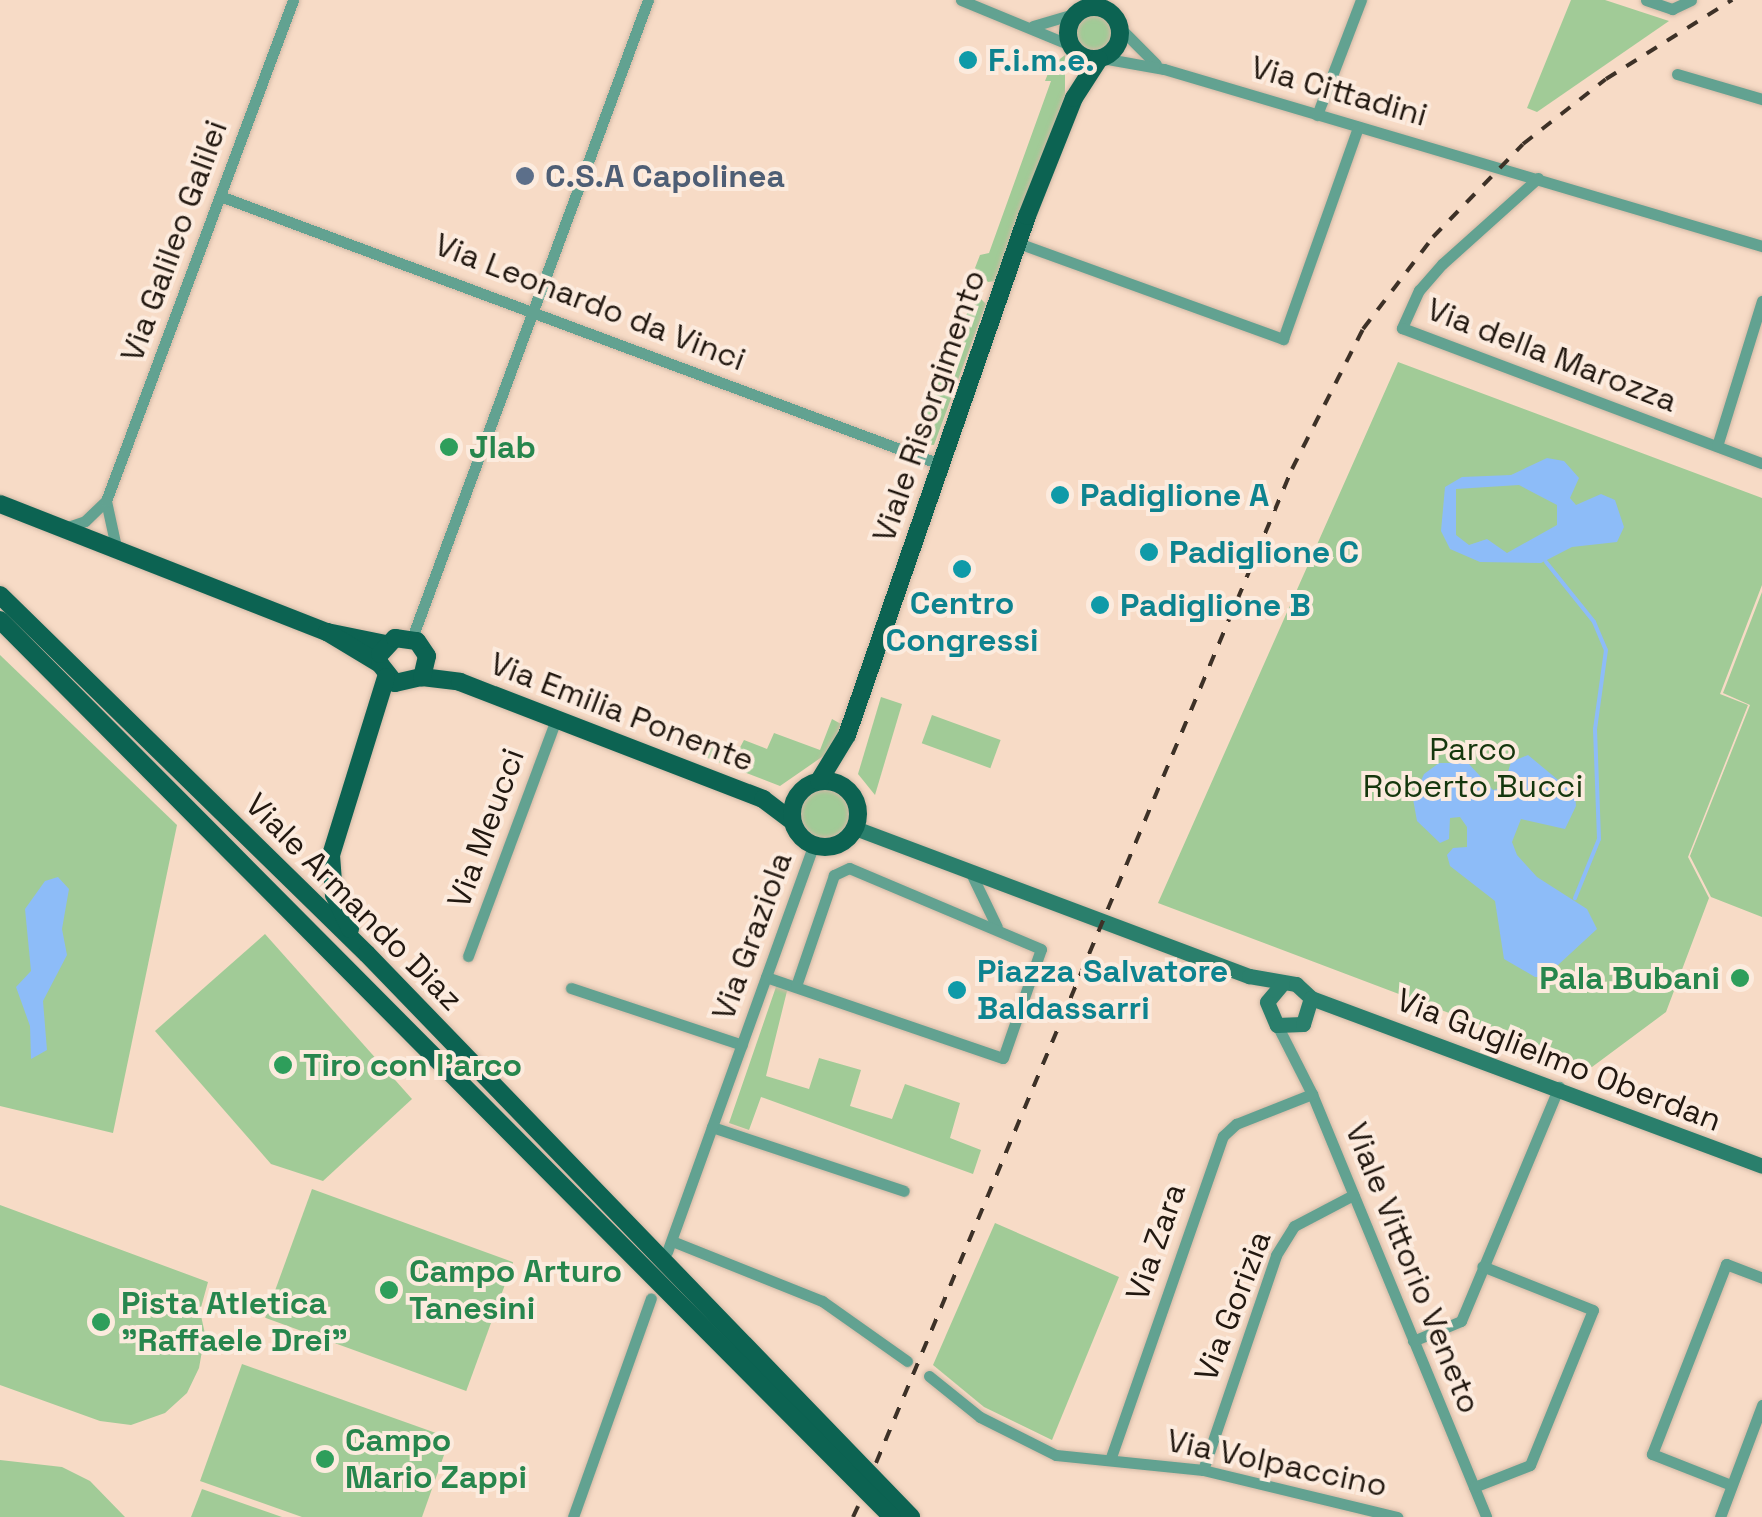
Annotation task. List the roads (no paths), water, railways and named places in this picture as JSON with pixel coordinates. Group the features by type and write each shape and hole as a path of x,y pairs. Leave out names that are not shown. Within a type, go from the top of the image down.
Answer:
{"main road":[{"path":"1088,7 1116,15 1116,46 1100,59 1072,48 1068,25 1088,7"},
{"name":"Viale Risorgimento","path":"1072,48 1074,98"},
{"name":"Viale Risorgimento","path":"819,781 847,734 1018,243 1074,98 1100,59"},
{"path":"0,504 327,632 386,644 412,638 425,669"},
{"path":"0,516 118,559 123,552"},
{"name":"Viale Armando Diaz","path":"0,595 366,954 588,1199 892,1517"},
{"name":"Viale Armando Diaz","path":"0,620 910,1517"},
{"path":"327,632 389,675"},
{"path":"366,954 340,913 332,879 332,847 379,716 389,675 386,644"},
{"name":"Via Emilia Ponente","path":"389,675 425,669 763,799 791,820"},
{"name":"Viale Risorgimento","path":"846,788 847,734"},
{"path":"819,781 846,788 858,807 855,828 833,847 813,846 791,820 796,797 819,781"},
{"name":"Via Emilia Ponente","path":"763,799 796,797"},
{"name":"Via Guglielmo Oberdan","path":"855,828 1249,976 1276,990 1302,987 1311,1005 1337,1006 1762,1166"},
{"path":"1276,990 1267,1008 1277,1025 1297,1027 1311,1005"}],"street":[{"name":"Via Galileo Galilei","path":"106,501 293,0"},
{"path":"412,638 648,0"},
{"path":"961,0 1032,26 1072,48"},
{"path":"1318,115 1362,0"},
{"path":"1646,0 1672,9 1692,0"},
{"path":"1032,26 1088,7"},
{"name":"Via Cittadini","path":"1116,15 1134,50 1164,69"},
{"name":"Via Cittadini","path":"1100,59 1164,69 1499,165 1762,246"},
{"path":"1677,74 1762,99"},
{"path":"1018,243 1284,339 1358,127"},
{"name":"Via della Marozza","path":"1538,178 1419,290 1402,328 1762,464"},
{"name":"Via Leonardo da Vinci","path":"220,196 534,309 940,464"},
{"path":"1718,446 1762,301"},
{"path":"65,528 85,521 106,501 123,552"},
{"name":"Via Meucci","path":"468,956 556,719"},
{"name":"Via Graziola","path":"813,846 670,1246 822,1301 907,1360"},
{"path":"766,977 1003,1058 1041,949 997,927 848,868 834,875 796,986"},
{"path":"970,871 997,927"},
{"name":"Via Graziola","path":"571,988 742,1044"},
{"name":"Viale Vittorio Veneto","path":"1277,1025 1312,1094 1486,1517"},
{"path":"1286,1041 1297,1027"},
{"path":"1413,1341 1461,1321 1559,1087"},
{"name":"Via Zara","path":"1110,1460 1223,1136 1236,1124 1312,1094"},
{"path":"712,1127 904,1191"},
{"name":"Via Gorizia","path":"1204,1470 1276,1255 1294,1226 1353,1195"},
{"path":"1731,1485 1652,1454 1726,1264 1762,1278"},
{"path":"1474,1487 1530,1465 1593,1310 1482,1266"},
{"path":"572,1517 651,1298"},
{"name":"Via Volpaccino","path":"929,1376 980,1416 1056,1456 1204,1470 1397,1517"},
{"path":"1720,1517 1762,1405"}],"water":[{"path":"1547,458 1564,461 1579,478 1570,498 1576,505 1601,494 1615,500 1624,527 1617,542 1572,547 1541,563 1480,562 1450,549 1441,531 1445,487 1462,477 1511,475","holes":["1519,485 1557,505 1557,525 1507,553 1487,539 1469,545 1456,535 1456,489"]},
{"path":"1528,755 1575,794 1576,806 1565,829 1521,819 1512,842 1517,855 1537,877 1587,909 1597,929 1545,977 1535,977 1504,959 1495,901 1450,866 1447,855 1453,848 1467,847 1467,827 1460,817 1450,818 1449,839 1440,843 1417,821 1413,799 1424,774 1439,763 1468,763 1493,790 1503,788 1511,762"},
{"path":"58,877 69,889 62,929 67,955 43,1001 47,1050 31,1059 30,1026 16,987 31,971 25,909 45,881"}],"waterway":[{"path":"1546,562 1594,622 1606,650 1595,729 1599,839 1575,898"}],"railway":[{"path":"876,1463 1292,469 1363,329 1433,237 1523,144 1606,79 1732,0"},
{"path":"853,1517 859,1504"}],"place":[{"name":"F.i.m.e.","path":"968,60"},
{"name":"C.S.A Capolinea","path":"525,176"},
{"name":"Jlab","path":"449,447"},
{"name":"Padiglione A","path":"1060,495"},
{"name":"Padiglione C","path":"1149,552"},
{"name":"Centro Congressi","path":"962,569"},
{"name":"Padiglione B","path":"1100,605"},
{"name":"Pala Bubani","path":"1740,978"},
{"name":"Piazza Salvatore Baldassarri","path":"957,990"},
{"name":"Tiro con l'arco","path":"283,1065"},
{"name":"Campo Arturo Tanesini","path":"389,1290"},
{"name":"Pista Atletica \"Raffaele Drei\"","path":"101,1322"},
{"name":"Campo Mario Zappi","path":"325,1459"}],"park label":[{"name":"Parco Roberto Bucci","path":"1473,768"}]}
